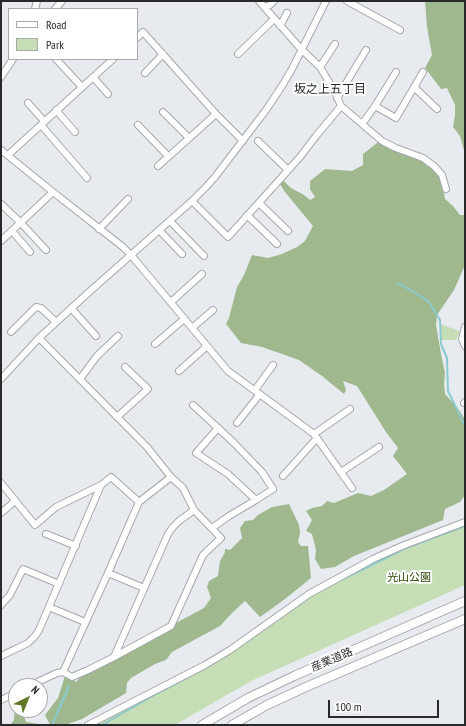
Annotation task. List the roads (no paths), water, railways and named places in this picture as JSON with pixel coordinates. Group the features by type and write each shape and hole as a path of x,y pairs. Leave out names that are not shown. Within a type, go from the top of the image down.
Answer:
{"main road":[{"name":"産業道路","path":"202,725 248,698 294,676 465,602"},
{"name":"産業道路","path":"232,725 267,705 306,687 465,619"}],"street":[{"path":"259,1 280,26 320,67 335,92 341,106 382,141 396,148 424,158 442,175 446,189"},
{"path":"264,7 270,5 274,1"},
{"path":"1,378 56,322 192,201 215,177 266,110 282,86 326,1"},
{"path":"347,1 400,30"},
{"path":"280,26 287,13"},
{"path":"238,54 274,19"},
{"path":"138,37 143,32 216,114 243,141"},
{"path":"320,67 335,44"},
{"path":"338,98 366,50"},
{"path":"145,73 163,54"},
{"path":"1,77 12,60"},
{"path":"57,60 82,87"},
{"path":"8,155 112,60"},
{"path":"362,124 396,72"},
{"path":"375,106 396,118 423,72"},
{"path":"93,77 108,94"},
{"path":"414,87 436,109"},
{"path":"28,103 87,178"},
{"path":"192,201 228,237 300,157 341,106"},
{"path":"56,110 76,132"},
{"path":"164,112 188,138"},
{"path":"158,166 216,114"},
{"path":"138,125 168,156"},
{"path":"258,141 288,170"},
{"path":"1,150 131,255 228,370 316,436 352,488"},
{"path":"79,168 84,164"},
{"path":"1,241 53,192"},
{"path":"99,228 128,199"},
{"path":"259,203 288,232"},
{"path":"1,204 46,250"},
{"path":"247,215 277,244"},
{"path":"170,221 204,256"},
{"path":"159,230 182,254"},
{"path":"12,231 30,252"},
{"path":"171,302 202,274"},
{"path":"11,332 36,307 41,308 56,322"},
{"path":"71,308 96,336"},
{"path":"192,328 213,310"},
{"path":"155,344 184,318"},
{"path":"465,327 462,339 465,346"},
{"path":"80,379 97,356 118,336"},
{"path":"39,338 147,447 171,477 183,488 194,510 221,538 203,555 171,626 114,657 72,677 63,672 47,678"},
{"path":"179,371 207,346"},
{"path":"237,423 258,392 273,365"},
{"path":"117,417 148,389 125,367"},
{"path":"193,405 234,443 262,472 273,489 212,528"},
{"path":"283,476 316,436 350,409"},
{"path":"218,428 196,452 228,474 256,500"},
{"path":"341,472 379,448"},
{"path":"1,483 35,525 56,507 101,485 110,477 139,502"},
{"path":"63,672 139,502 171,477"},
{"path":"1,656 28,643 39,630 101,485"},
{"path":"1,513 15,501"},
{"path":"114,657 168,534 179,521 194,510"},
{"path":"88,725 205,665 230,650 309,594 374,559 402,546 465,522"},
{"path":"46,534 76,546"},
{"path":"1,605 10,595 23,569 58,584"},
{"path":"108,573 144,588"},
{"path":"49,607 85,622"}],"waterway":[{"path":"398,283 429,302 440,320 441,344 447,358 448,391 465,426"},
{"path":"341,580 406,548 465,526"},
{"path":"102,725 211,665"},
{"path":"52,725 69,686"}],"district":[{"name":"坂之上五丁目","path":"330,90"}],"park label":[{"name":"光山公園","path":"409,578"}]}
